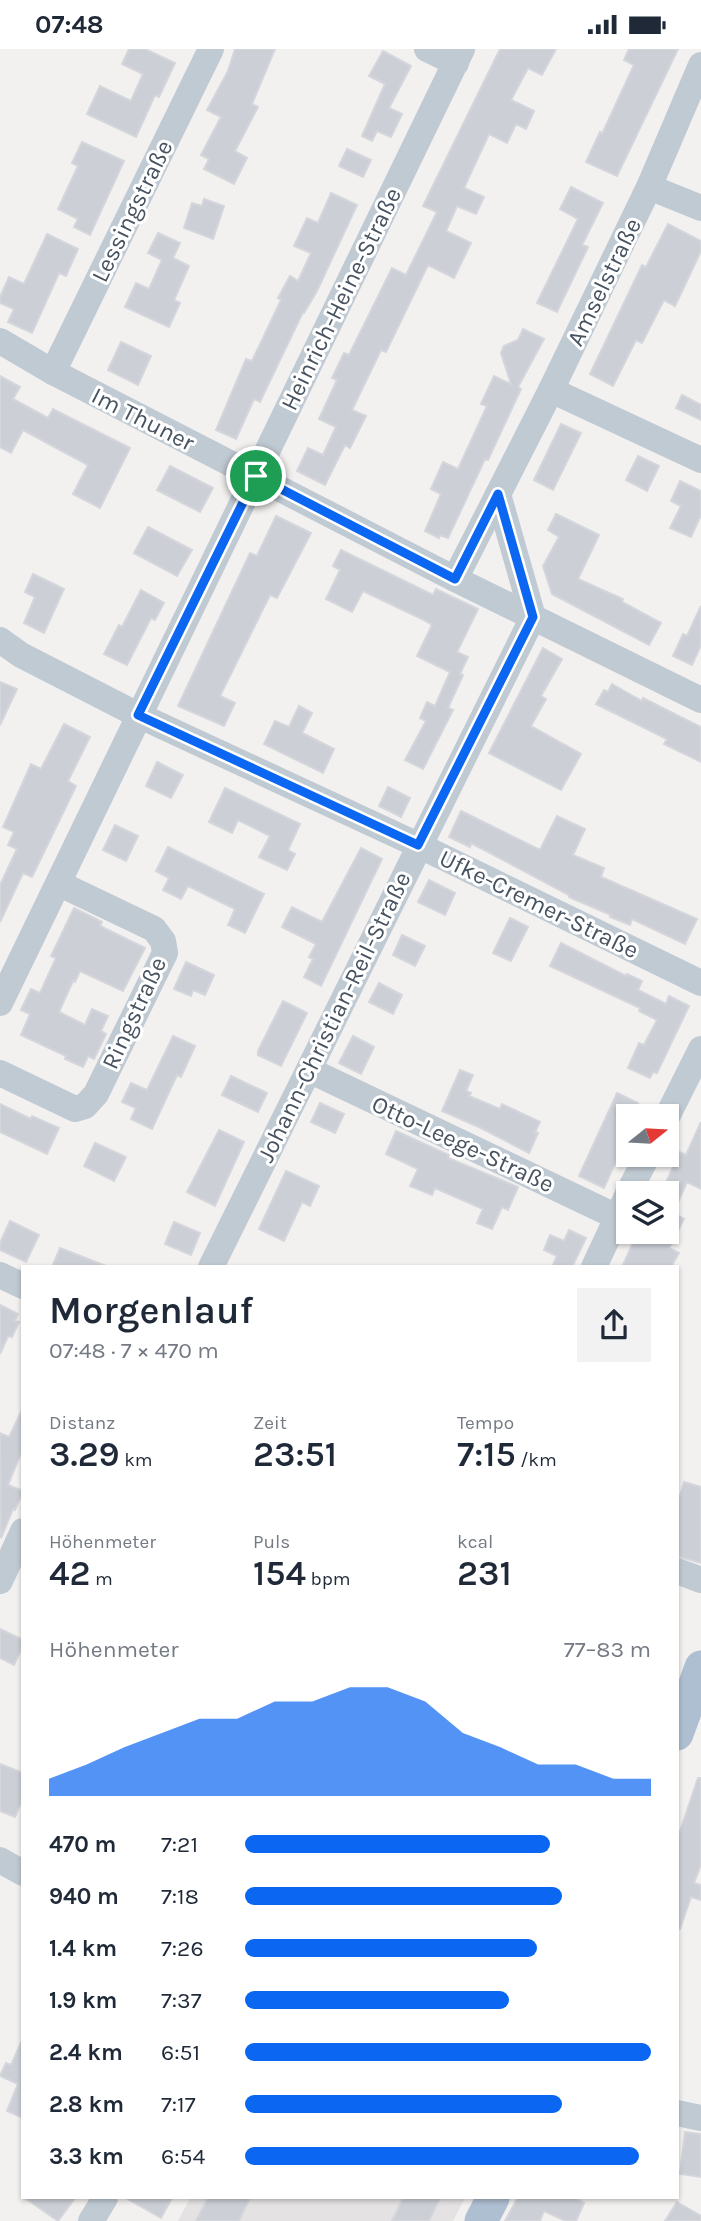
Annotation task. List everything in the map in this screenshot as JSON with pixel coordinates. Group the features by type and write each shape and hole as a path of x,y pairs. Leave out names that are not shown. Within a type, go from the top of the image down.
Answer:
{"main road":[{"path":"679,1728 701,1667"},
{"path":"481,2221 492,2199"}],"street":[{"name":"Lessingstraße","path":"53,372 211,49"},
{"path":"427,49 459,56"},
{"name":"Heinrich-Heine-Straße","path":"0,1003 459,56"},
{"name":"Amselstraße","path":"455,579 551,390 649,187 701,65"},
{"path":"649,187 701,208"},
{"name":"Im Thuner","path":"0,341 53,372 455,579 701,700"},
{"path":"551,390 701,460"},
{"path":"498,494 533,617"},
{"name":"Johann-Christian-Reil-Straße","path":"212,1265 533,617"},
{"name":"Ufke-Cremer-Straße","path":"0,640 22,655 138,715 418,845 701,983"},
{"name":"Ringstraße","path":"0,1073 75,1109 85,1105 96,1094 165,953 163,941 154,929 60,884"},
{"path":"674,1104 701,1049"},
{"name":"Otto-Leege-Straße","path":"309,1070 616,1198"},
{"path":"595,1265 616,1219"},
{"path":"0,1275 21,1285"},
{"path":"0,1581 21,1535"},
{"path":"679,1572 701,1580"},
{"path":"0,1860 21,1872"},
{"path":"679,2113 701,2118"},
{"path":"91,2221 104,2199"}],"shaded area":[{"path":"189,2199 464,2199 453,2221 178,2221"}],"building":[{"path":"129,49 145,49 175,63 159,97 155,95 136,137 87,114 100,86 131,101 143,74 122,64"},
{"path":"235,49 275,49 252,104 258,107 235,151 247,158 234,184 204,169 209,159 201,155 221,117 207,110 228,71"},
{"path":"500,49 556,49 542,75 528,68 511,100 534,111 526,129 516,124 507,143 489,134 464,188 484,197 476,214 457,206 446,231 471,243 454,278 428,265 386,352 381,350 352,410 366,416 350,448 345,445 325,485 297,471 308,448 323,455 336,427 319,419 337,380 332,378 344,353 349,355 392,268 406,275 437,212 423,206"},
{"path":"629,49 678,49 617,176 586,162 634,65 624,60"},
{"path":"383,51 411,66 389,108 402,114 391,137 377,131 372,141 362,136 385,84 369,76"},
{"path":"82,142 124,161 90,235 74,227 78,219 58,209 78,166 72,163"},
{"path":"347,149 371,160 363,177 339,166"},
{"path":"571,187 603,203 582,245 588,247 557,312 537,303 578,219 560,209"},
{"path":"331,193 357,205 317,291 303,312 260,402 254,399 236,439 216,430 246,359 252,361 281,300 278,298 290,276 298,281 311,253 294,246 307,218 318,223"},
{"path":"204,199 224,206 213,239 184,228 192,203 202,206"},
{"path":"668,224 701,241 701,251 675,306 664,300 642,343 636,340 613,386 590,374 642,265 646,267"},
{"path":"158,233 180,243 173,258 189,266 174,300 180,303 169,327 125,307 136,283 149,289 162,260 148,253"},
{"path":"47,234 78,249 66,276 59,273 32,333 8,322 14,309 0,303 0,297 9,277 24,284"},
{"path":"523,329 544,339 518,387 521,389 448,538 440,535 439,538 425,531 441,494 431,489 443,462 458,469 487,406 481,404 494,376 511,384 501,353 504,346 518,340"},
{"path":"121,342 151,356 138,385 108,370"},
{"path":"0,376 20,387 13,399 48,418 53,409 130,448 100,508 73,494 88,465 23,430 11,453 0,447"},
{"path":"682,395 701,405 701,420 676,408"},
{"path":"561,424 581,433 553,490 534,480"},
{"path":"638,456 659,466 647,491 626,480"},
{"path":"170,466 213,488 200,512 157,490"},
{"path":"680,481 701,491 701,515 691,537 670,528 681,506 671,501"},
{"path":"556,514 599,535 578,579 623,599 622,602 661,623 649,645 552,594 543,566 559,537 548,530"},
{"path":"276,516 311,533 277,598 270,595 220,696 235,703 224,726 178,706 250,553 257,556"},
{"path":"148,527 192,550 177,576 134,553"},
{"path":"341,550 433,595 436,589 478,609 457,652 468,657 448,708 453,710 423,769 405,760 426,721 420,718 427,702 435,706 450,672 417,656 432,625 422,619 363,591 352,612 326,599 340,570 333,566"},
{"path":"33,574 64,589 44,633 24,623 35,597 25,592"},
{"path":"141,590 164,603 155,620 151,618 127,665 104,654"},
{"path":"701,606 701,645 692,665 673,656 683,634 687,636"},
{"path":"543,648 562,659 541,696 546,699 531,726 581,754 561,790 489,753"},
{"path":"0,682 17,689 0,725"},
{"path":"612,684 642,701 643,698 701,727 701,762 664,744 667,739 596,704 604,690 608,692"},
{"path":"299,706 312,713 302,733 334,749 323,773 264,744 275,721 289,727"},
{"path":"64,724 90,737 68,781 76,786 32,877 23,873 0,922 0,885 17,849 8,845 14,832 3,827 31,764 41,769"},
{"path":"157,762 183,775 171,798 146,786"},
{"path":"388,787 410,798 401,817 379,806"},
{"path":"225,788 300,824 288,850 295,854 287,870 259,857 270,836 238,820 232,833 209,822"},
{"path":"461,811 540,850 557,816 585,829 573,855 604,868 601,877 697,919 685,944 632,919 630,925 610,917 611,915 569,897 471,843 470,847 449,837"},
{"path":"115,825 138,836 126,861 103,850"},
{"path":"168,847 264,894 245,933 228,925 235,909 188,886 181,899 163,890 169,878 156,871"},
{"path":"361,848 382,859 321,986 304,977 313,959 309,957 316,944 282,927 292,907 322,922"},
{"path":"429,880 455,893 445,915 418,902"},
{"path":"74,908 102,922 100,926 145,948 123,991 80,971 75,982 73,981 59,1012 85,1025 92,1009 108,1016 101,1031 106,1034 94,1059 88,1056 83,1067 21,1035 30,1014 21,1010 31,989 40,993 56,958 51,956"},
{"path":"510,918 528,927 511,961 493,953"},
{"path":"402,935 425,946 415,966 393,955"},
{"path":"561,943 626,976 627,974 642,981 638,990 666,1004 669,996 689,1006 657,1073 653,1072 650,1078 628,1068 639,1043 644,1045 657,1020 639,1011 640,1008 550,966"},
{"path":"186,962 214,975 205,995 193,990 191,996 174,989"},
{"path":"379,983 402,995 393,1014 369,1002"},
{"path":"283,1001 307,1013 281,1066 258,1055 258,1051"},
{"path":"173,1036 195,1046 181,1077 177,1075 152,1129 131,1119 136,1108 122,1102 131,1083 147,1090"},
{"path":"353,1036 374,1047 361,1074 339,1063"},
{"path":"460,1070 473,1075 466,1091 471,1093 469,1096 500,1109 502,1104 540,1122 529,1153 442,1111"},
{"path":"231,1076 267,1093 258,1112 222,1095"},
{"path":"617,1093 638,1103 616,1104 616,1161 604,1188 579,1176"},
{"path":"320,1103 344,1114 335,1133 311,1122"},
{"path":"0,1104 31,1119 32,1116 59,1128 47,1154 0,1132"},
{"path":"701,1122 701,1189 687,1182 679,1200 679,1181 667,1181 673,1167 679,1167 680,1152 686,1155"},
{"path":"219,1130 244,1142 215,1206 187,1192"},
{"path":"396,1131 449,1155 448,1158 518,1187 508,1210 502,1207 492,1229 477,1223 483,1209 435,1188 432,1195 410,1186 418,1169 386,1154"},
{"path":"95,1143 126,1157 114,1181 84,1166"},
{"path":"286,1171 319,1186 310,1206 302,1202 284,1241 259,1229"},
{"path":"679,1216 684,1219 679,1229"},
{"path":"10,1221 39,1235 26,1262 0,1250 0,1243"},
{"path":"174,1222 200,1233 191,1255 165,1244"},
{"path":"569,1230 586,1238 573,1265 553,1265 557,1256 544,1250 550,1235 564,1241"},
{"path":"633,1244 671,1244 669,1248 679,1253 672,1265 623,1265"},
{"path":"60,1248 103,1265 53,1265"},
{"path":"0,1305 18,1314 15,1321 19,1322 12,1337 8,1336 0,1354"},
{"path":"21,1412 21,1453 8,1485 21,1490 21,1496 1,1538 0,1433 9,1437"},
{"path":"684,1482 701,1487 701,1563 679,1557 679,1499"},
{"path":"0,1629 21,1639 21,1649 14,1665 0,1658"},
{"path":"0,1764 21,1772 21,1802 15,1817 0,1811"},
{"path":"698,1778 701,1778 701,1864 694,1883 701,1885 701,1900 691,1897 680,1929 679,1929 679,1834"},
{"path":"21,2042 21,2117 7,2111 18,2084 0,2076 6,2063 11,2065"},
{"path":"685,2132 701,2134 701,2177 680,2174"},
{"path":"26,2199 74,2199 58,2221"},
{"path":"128,2199 171,2199 161,2218"},
{"path":"207,2199 250,2199 239,2221 196,2221"},
{"path":"403,2199 440,2199 429,2221 392,2221"},
{"path":"517,2199 577,2199 584,2203 576,2221 566,2221 544,2211 540,2221 505,2221"},
{"path":"677,2202 701,2216 701,2221 665,2221"}],"route":[{"path":"256,476 455,579 498,494 533,617 418,845 138,715 256,476"}]}
